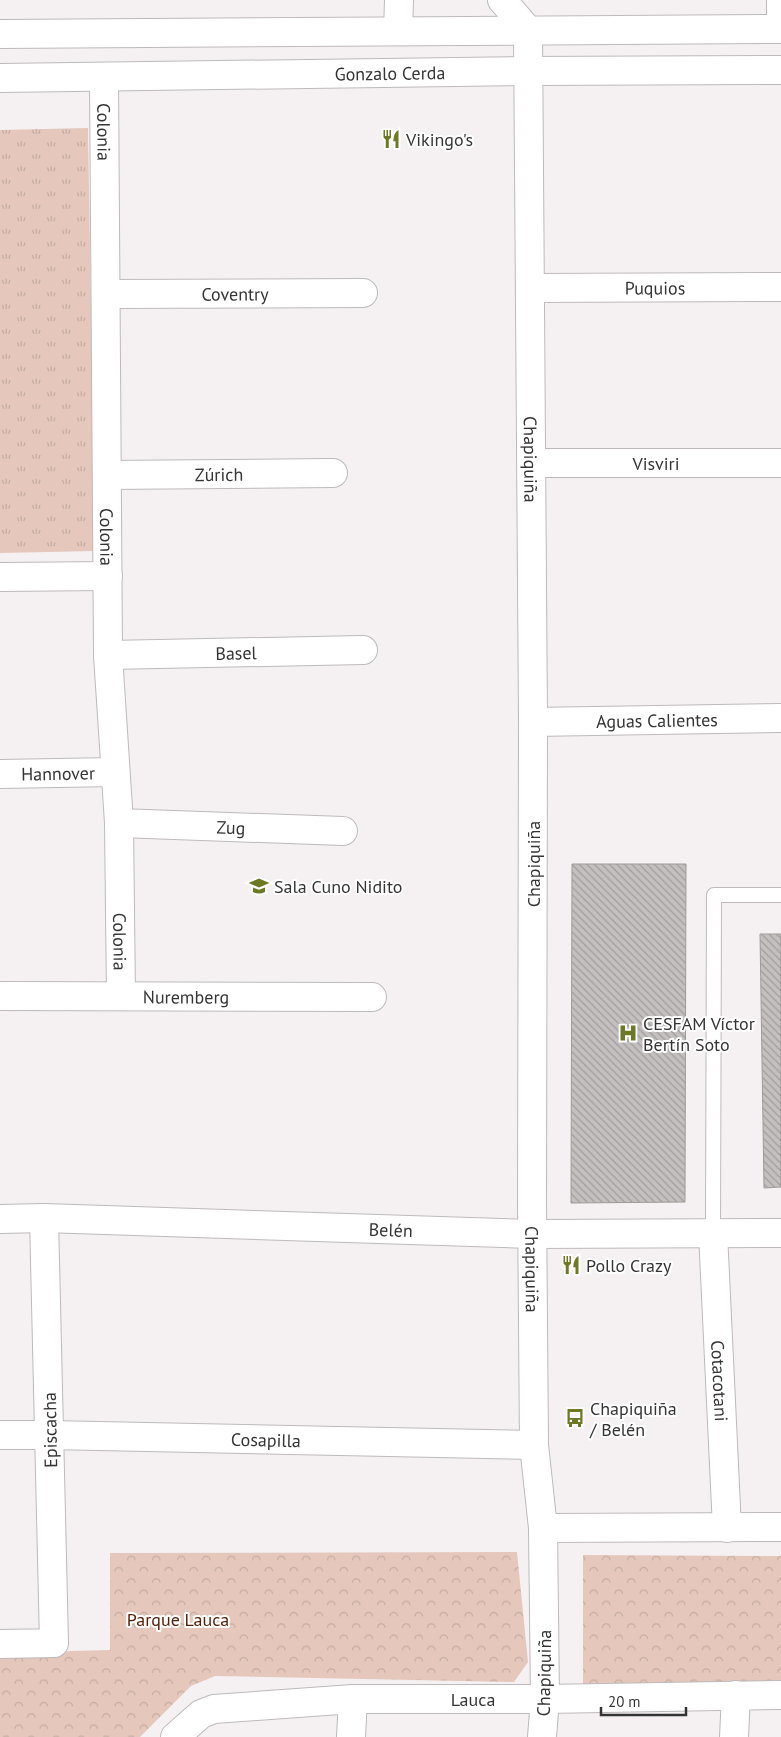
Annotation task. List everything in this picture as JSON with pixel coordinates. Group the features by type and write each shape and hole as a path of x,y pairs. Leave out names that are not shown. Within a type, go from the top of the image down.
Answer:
{"street":[{"path":"398,31 399,0"},
{"path":"502,0 528,30"},
{"path":"781,0 781,15"},
{"path":"0,34 781,29"},
{"name":"Chapiquiña","path":"528,30 533,722 532,1234 534,1445 543,1528 545,1699 542,1737"},
{"name":"Gonzalo Cerda","path":"0,78 528,71 781,70"},
{"name":"Colonia","path":"104,77 108,654 119,823 121,996"},
{"name":"Puquios","path":"530,288 781,287"},
{"name":"Coventry","path":"106,294 363,293"},
{"name":"Visviri","path":"532,463 781,463"},
{"name":"Zúrich","path":"107,475 332,473"},
{"path":"0,577 108,576"},
{"name":"Basel","path":"108,654 363,650"},
{"name":"Aguas Calientes","path":"533,722 781,718"},
{"name":"Hannover","path":"0,774 115,772"},
{"name":"Zug","path":"119,823 343,830"},
{"name":"Nuremberg","path":"0,996 372,997"},
{"name":"Belén","path":"0,1219 44,1218 532,1234 781,1233"},
{"name":"Episcacha","path":"0,1644 54,1643 44,1218"},
{"name":"Cotacotani","path":"713,1233 727,1528"},
{"name":"Cosapilla","path":"0,1435 534,1445"},
{"path":"543,1528 781,1528"},
{"path":"734,1737 736,1695"},
{"name":"Lauca","path":"175,1737 207,1710 353,1699 545,1699 781,1695"},
{"path":"352,1737 353,1699"}],"lane":[{"path":"713,1233 714,895 781,895"}],"green space":[{"path":"88,128 95,551 0,553 0,130"},
{"name":"Parque Lauca","path":"517,1552 528,1662 514,1682 215,1676 191,1686 140,1737 0,1737 0,1653 110,1650 110,1553"},
{"path":"583,1555 781,1556 781,1682 583,1685"}],"building":[{"name":"CESFAM Víctor Bertín Soto","path":"572,864 686,864 685,1202 571,1203"},
{"path":"760,934 781,934 781,1187 764,1188"}],"place":[{"name":"Vikingo's","path":"391,139"},
{"name":"Sala Cuno Nidito","path":"259,886"},
{"name":"CESFAM Víctor Bertín Soto","path":"628,1033"},
{"name":"Pollo Crazy","path":"571,1265"},
{"name":"Chapiquiña / Belén","path":"575,1418"}]}
